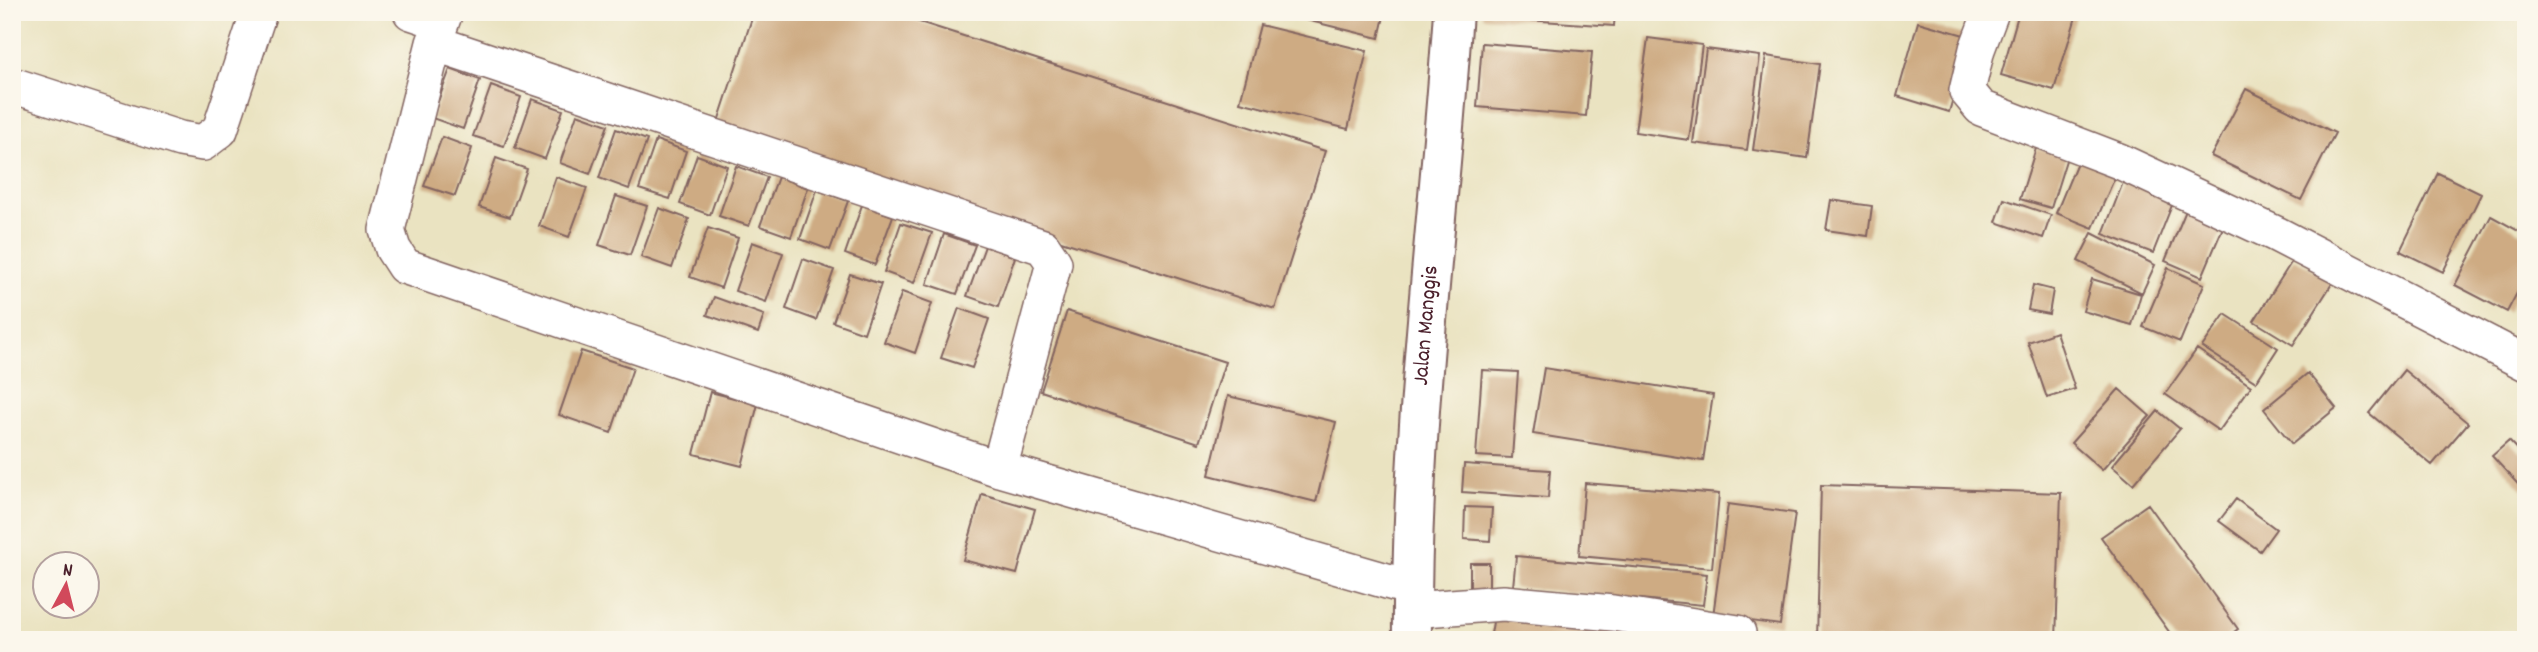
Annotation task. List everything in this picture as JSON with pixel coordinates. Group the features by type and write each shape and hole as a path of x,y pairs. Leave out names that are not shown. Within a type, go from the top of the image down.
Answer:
{"street":[{"path":"12,85 180,139 203,143 220,130 259,12"},
{"name":"Jalan Manggis","path":"1411,613 1422,399 1453,12"},
{"path":"1991,12 1977,49 1967,91 1981,108 2119,161 2276,234 2526,363"},
{"path":"999,469 1054,263 1043,247 433,22 387,230 393,249 404,266 1411,613 1503,603 1613,612 1738,633"}],"building":[{"path":"754,12 888,12 1325,151 1275,309 715,131"},
{"path":"1274,12 1385,12 1379,38"},
{"path":"1482,12 1615,12 1614,26 1482,17"},
{"path":"2019,12 2061,12 2076,17 2054,90 2001,75"},
{"path":"1918,22 1971,37 1949,112 1897,96"},
{"path":"1260,25 1367,51 1348,129 1240,102"},
{"path":"1648,38 1702,45 1689,140 1635,132"},
{"path":"1482,43 1592,52 1586,116 1477,107"},
{"path":"1706,49 1760,56 1747,150 1693,143"},
{"path":"1766,56 1820,64 1807,158 1753,150"},
{"path":"450,69 480,80 463,129 432,118"},
{"path":"491,86 521,97 504,146 473,136"},
{"path":"2246,89 2335,133 2301,200 2211,156"},
{"path":"532,99 563,110 545,159 515,148"},
{"path":"577,114 608,125 590,174 560,163"},
{"path":"616,129 647,140 629,189 599,178"},
{"path":"442,137 472,148 455,196 424,186"},
{"path":"656,140 686,151 670,199 639,189"},
{"path":"2036,148 2067,157 2051,208 2020,199"},
{"path":"697,155 727,166 710,215 680,204"},
{"path":"2080,155 2118,170 2093,228 2056,213"},
{"path":"496,158 527,169 510,217 479,207"},
{"path":"736,166 767,177 749,226 719,216"},
{"path":"2438,173 2481,194 2443,272 2400,251"},
{"path":"556,177 587,188 569,237 539,226"},
{"path":"778,177 808,188 791,237 760,226"},
{"path":"2124,180 2174,200 2153,253 2103,234"},
{"path":"817,190 848,201 830,250 800,239"},
{"path":"616,196 647,206 630,255 599,245"},
{"path":"2004,199 2051,215 2043,238 1996,222"},
{"path":"1831,200 1872,206 1868,236 1826,230"},
{"path":"2189,203 2227,218 2202,277 2165,261"},
{"path":"862,205 893,216 875,265 845,254"},
{"path":"659,208 689,219 672,268 641,257"},
{"path":"2491,216 2526,235 2526,276 2507,312 2455,285"},
{"path":"901,223 932,233 914,283 884,272"},
{"path":"708,228 738,238 721,288 690,277"},
{"path":"2092,233 2155,265 2142,293 2078,261"},
{"path":"944,234 975,245 957,294 927,284"},
{"path":"752,242 783,253 766,302 735,291"},
{"path":"985,246 1015,257 998,307 967,296"},
{"path":"2294,258 2333,282 2293,345 2254,321"},
{"path":"803,259 834,270 816,320 786,309"},
{"path":"2168,268 2204,284 2180,342 2143,327"},
{"path":"850,274 881,284 864,333 833,322"},
{"path":"2092,279 2141,294 2132,325 2083,311"},
{"path":"2033,285 2053,290 2049,314 2028,310"},
{"path":"902,292 932,303 915,353 884,342"},
{"path":"714,297 764,315 758,333 707,315"},
{"path":"959,308 989,319 972,368 941,358"},
{"path":"1067,311 1225,362 1199,443 1041,391"},
{"path":"2225,314 2278,348 2256,382 2202,347"},
{"path":"2056,332 2075,389 2047,398 2028,342"},
{"path":"2197,349 2251,386 2219,431 2165,394"},
{"path":"581,351 633,368 611,433 559,415"},
{"path":"1544,368 1713,395 1703,461 1533,434"},
{"path":"1482,370 1518,372 1512,458 1476,456"},
{"path":"2404,370 2468,423 2432,465 2369,413"},
{"path":"2308,373 2336,408 2292,444 2264,409"},
{"path":"2119,389 2150,416 2102,470 2071,443"},
{"path":"710,392 758,404 742,466 694,454"},
{"path":"1228,396 1336,422 1316,502 1209,475"},
{"path":"2158,411 2180,429 2133,484 2112,466"},
{"path":"2509,441 2526,459 2526,493 2492,456"},
{"path":"1464,464 1550,470 1548,498 1462,492"},
{"path":"1585,483 1719,494 1712,568 1579,556"},
{"path":"1821,485 2061,493 2056,640 1817,640"},
{"path":"982,494 1035,509 1017,574 963,560"},
{"path":"2236,499 2276,529 2260,551 2219,521"},
{"path":"1728,504 1795,513 1780,625 1713,616"},
{"path":"2148,504 2238,629 2223,640 2175,640 2101,537"},
{"path":"1465,507 1492,508 1490,541 1464,539"},
{"path":"1516,556 1707,574 1703,605 1513,587"},
{"path":"1470,563 1489,563 1489,591 1470,591"},
{"path":"1495,610 1613,628 1611,640 1490,640"}]}
